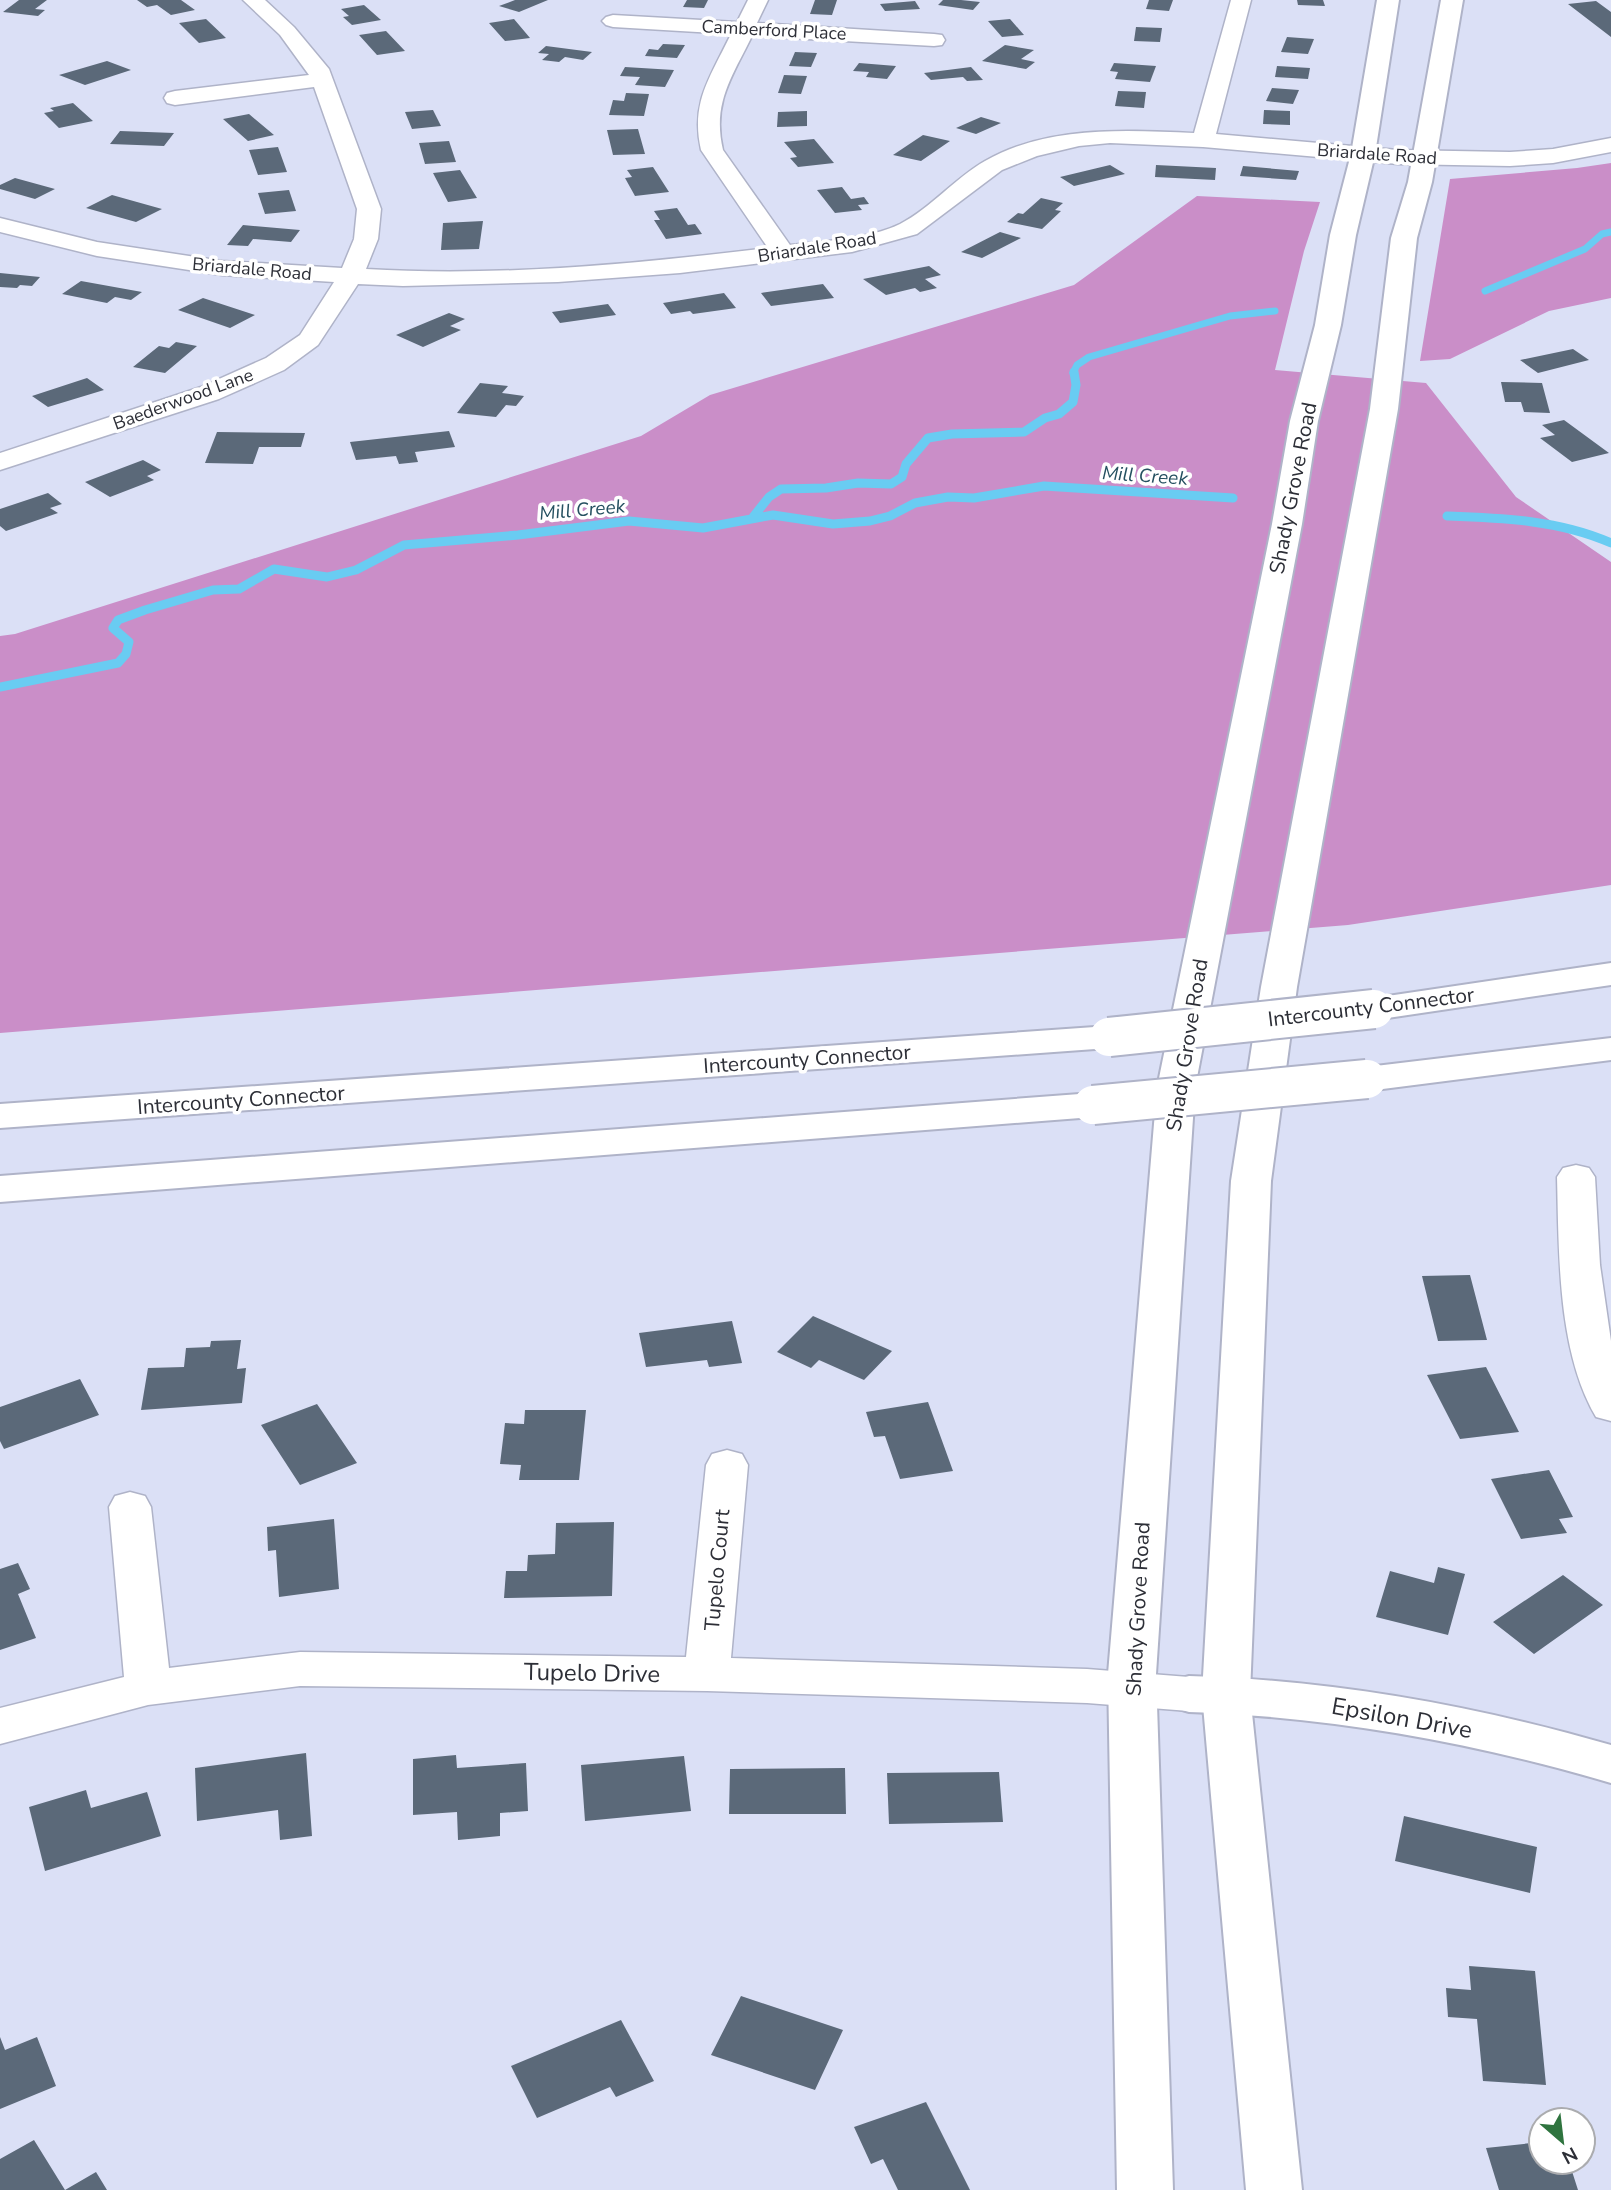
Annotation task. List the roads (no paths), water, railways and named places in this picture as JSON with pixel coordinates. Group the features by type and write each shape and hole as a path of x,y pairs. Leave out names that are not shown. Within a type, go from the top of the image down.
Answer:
{"main road":[{"name":"Shady Grove Road","path":"1146,2190 1132,1691 1176,1088 1287,524 1304,421 1328,325 1343,235 1363,154 1388,0"},
{"path":"1274,2190 1208,1694 1251,1181 1279,987 1360,524 1384,409 1404,238 1420,182 1451,0"},
{"name":"Intercounty Connector","path":"0,1116 1109,1037 1374,1009 1611,974"},
{"path":"0,1189 1093,1105 1367,1079 1611,1049"},
{"name":"Epsilon Drive","path":"1208,1694 1394,1712 1572,1752 1611,1764"}],"street":[{"name":"Baederwood Lane","path":"0,462 210,393 275,364 309,340 350,277 366,239 369,209 318,69 287,31 253,0"},
{"path":"758,0 709,103 708,133 712,150 784,254"},
{"path":"1203,140 1241,0"},
{"name":"Camberford Place","path":"614,21 934,40"},
{"path":"175,98 321,80"},
{"name":"Briardale Road","path":"0,225 97,249 222,268 403,279 558,275 680,266 852,245 908,229 994,165 1030,151 1079,139 1110,136 1203,140 1423,158 1510,159 1553,156 1611,145"},
{"path":"1576,1177 1579,1273 1606,1384"},
{"name":"Tupelo Court","path":"707,1674 727,1465"},
{"path":"130,1507 148,1688"},
{"name":"Tupelo Drive","path":"0,1726 148,1688 300,1669 707,1674 1087,1686 1208,1694"}],"waterway":[{"path":"1485,291 1585,249 1602,234 1611,232"},
{"path":"1073,373 1077,365 1089,357 1230,316 1275,311"},
{"path":"753,517 769,497 781,489 826,488 858,483 891,484 902,477 906,464 928,438 952,434 1024,432 1045,418 1059,414 1073,402 1076,385 1074,372"},
{"name":"Mill Creek","path":"0,687 118,663 126,654 129,642 113,628 118,620 145,610 213,590 239,589 274,569 327,577 356,570 404,545 518,535 629,521 703,528 773,515 833,524 870,521 890,516 915,503 948,497 974,498 1044,486 1233,498"},
{"name":"Mill Creek","path":"1447,516 1510,519 1551,525 1572,529 1611,543"}]}
